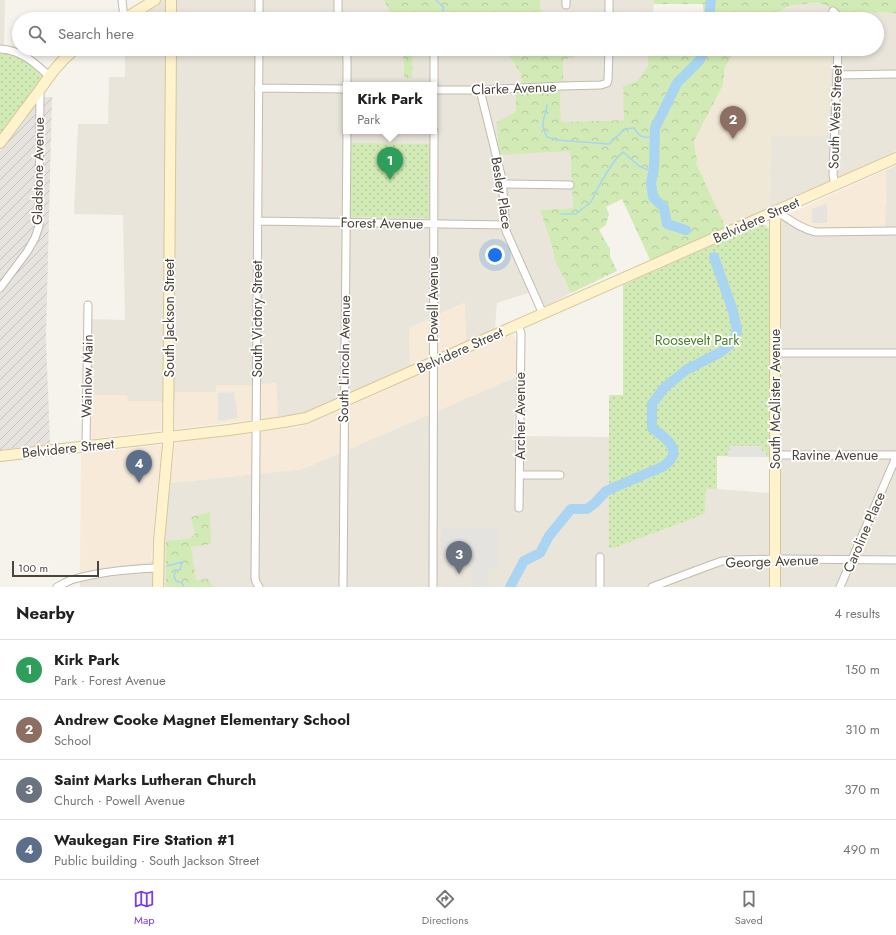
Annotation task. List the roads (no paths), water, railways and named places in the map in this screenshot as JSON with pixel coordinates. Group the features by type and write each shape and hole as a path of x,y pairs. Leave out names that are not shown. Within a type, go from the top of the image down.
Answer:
{"street":[{"path":"122,0 123,12"},
{"path":"135,12 155,0"},
{"path":"171,0 171,12"},
{"path":"259,0 259,12"},
{"path":"338,0 338,12"},
{"path":"609,0 609,12"},
{"path":"0,49 12,50"},
{"path":"24,56 49,76"},
{"path":"0,143 49,76 67,56"},
{"name":"South Jackson Street","path":"158,587 159,541 168,437 171,56"},
{"name":"South Victory Street","path":"258,56 255,578 259,587"},
{"path":"347,56 347,82"},
{"path":"434,56 434,82"},
{"name":"Clarke Avenue","path":"437,90 480,90 601,85 607,83 608,80 609,56"},
{"name":"South West Street","path":"836,185 833,175 838,56"},
{"path":"837,74 896,74"},
{"path":"258,88 343,89"},
{"name":"Gladstone Avenue","path":"0,288 27,252 35,238 39,226 40,90"},
{"name":"Besley Place","path":"480,90 502,178 507,231 543,314"},
{"name":"South Lincoln Avenue","path":"343,587 346,134"},
{"name":"Powell Avenue","path":"433,587 432,363 434,134"},
{"name":"Belvidere Street","path":"0,456 168,437 306,418 896,158"},
{"path":"502,184 570,185"},
{"path":"776,211 802,227 816,232 896,231"},
{"name":"South McAlister Avenue","path":"775,587 776,211"},
{"name":"Forest Avenue","path":"258,222 506,224"},
{"name":"Wainlow Main","path":"86,446 88,305"},
{"name":"Archer Avenue","path":"518,325 520,333 519,508"},
{"path":"775,353 896,353"},
{"name":"Ravine Avenue","path":"775,455 896,455"},
{"name":"Caroline Place","path":"840,587 896,455"},
{"path":"520,475 560,475"},
{"path":"600,557 600,587"},
{"name":"George Avenue","path":"652,587 722,561 775,559 896,560"},
{"path":"57,587 69,581 91,575 158,568"}],"waterway":[{"path":"436,0 444,8 443,12"},
{"path":"710,12 711,0"},
{"path":"686,230 667,224 664,208 653,197 651,183 654,168 655,128 677,83 699,61 702,56"},
{"path":"547,105 543,127 547,137 557,140 609,144 625,129 634,128 642,137 655,137"},
{"path":"561,214 576,214 591,202 601,182 615,160 623,152 639,166 653,172"},
{"path":"510,587 524,561 540,553 549,536 571,509 587,509 606,491 664,466 671,459 673,454 671,445 664,437 652,428 652,404 664,388 686,370 721,352 734,341 737,330 733,311 714,257"},
{"path":"167,566 182,562 180,570 176,570 174,576 176,581 182,583 184,587"}],"place":[{"name":"Andrew Cooke Magnet Elementary School","path":"733,139"},
{"name":"Kirk Park","path":"390,180"},
{"name":"Waukegan Fire Station #1","path":"139,483"},
{"name":"Saint Marks Lutheran Church","path":"459,574"}],"park label":[{"name":"Roosevelt Park","path":"697,340"}]}
